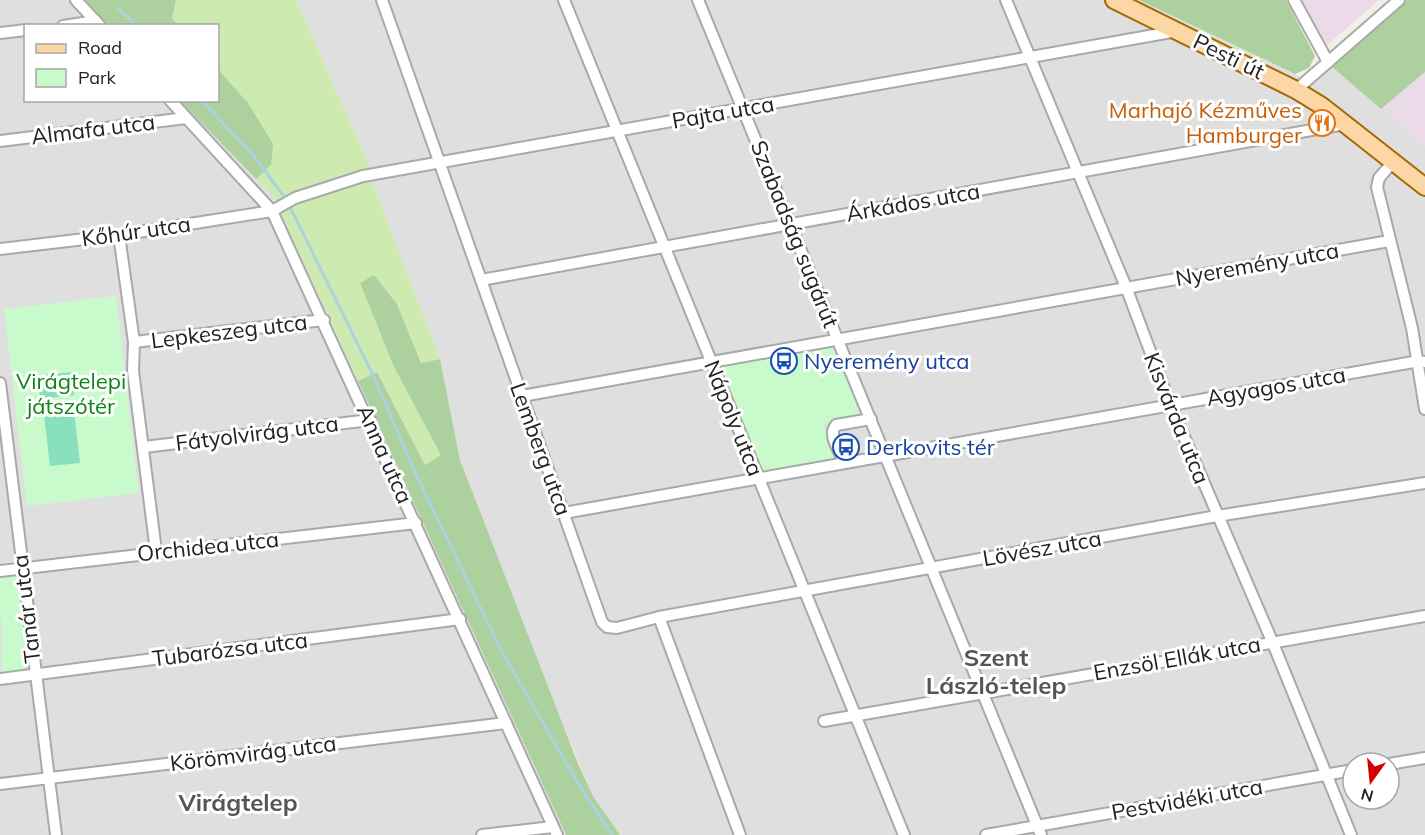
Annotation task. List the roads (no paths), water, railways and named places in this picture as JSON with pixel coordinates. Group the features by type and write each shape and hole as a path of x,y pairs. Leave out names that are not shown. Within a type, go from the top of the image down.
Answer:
{"main road":[{"name":"Pesti út","path":"1114,0 1296,90 1345,124 1425,187"}],"street":[{"path":"76,0 98,23"},
{"name":"Lemberg utca","path":"382,0 602,622 607,627 617,628 659,617"},
{"name":"Nápoly utca","path":"564,0 904,835"},
{"name":"Szabadság sugárút","path":"698,0 1039,830"},
{"name":"Kisvárda utca","path":"1006,0 1126,287 1170,404 1272,641 1351,835"},
{"path":"1294,0 1328,62"},
{"path":"1296,90 1399,0"},
{"path":"0,33 24,30"},
{"name":"Pajta utca","path":"274,210 295,198 363,176 1179,31"},
{"name":"Anna utca","path":"172,102 274,210 555,831"},
{"name":"Almafa utca","path":"0,141 186,118"},
{"name":"Árkádos utca","path":"481,280 1345,124"},
{"path":"1393,162 1379,178 1377,187 1389,241 1422,362 1425,409"},
{"name":"Kőhúr utca","path":"0,249 120,235 274,210"},
{"path":"120,235 134,342 133,371 156,551"},
{"name":"Nyeremény utca","path":"522,396 1389,241"},
{"name":"Lepkeszeg utca","path":"134,342 324,320"},
{"name":"Agyagos utca","path":"885,454 1422,362"},
{"name":"Tanár utca","path":"0,383 34,675 56,835"},
{"path":"850,461 832,435 833,429 836,425 871,419"},
{"name":"Fátyolvirág utca","path":"144,447 370,420"},
{"path":"564,513 885,454"},
{"name":"Lövész utca","path":"659,617 1217,516 1425,483"},
{"name":"Orchidea utca","path":"0,571 156,551 416,523"},
{"name":"Enzsöl Ellák utca","path":"824,721 1425,616"},
{"path":"659,617 740,835"},
{"name":"Tubarózsa utca","path":"0,679 460,619"},
{"name":"Körömvirág utca","path":"0,783 506,723"},
{"path":"1401,762 1425,758"},
{"name":"Pestvidéki utca","path":"986,835 1039,830 1341,772"},
{"path":"482,835 555,831"}],"waterway":[{"path":"118,8 135,24"},
{"path":"203,102 253,155 286,199"},
{"path":"289,205 374,377 411,464 502,652 579,785 612,835"}],"place":[{"name":"Marhajó Kézműves Hamburger","path":"1322,123"},
{"name":"Nyeremény utca","path":"784,361"},
{"name":"Derkovits tér","path":"846,447"}],"district":[{"name":"Szent László-telep","path":"996,671"},
{"name":"Virágtelep","path":"238,802"}],"park label":[{"name":"Virágtelepi játszótér","path":"71,394"}]}
